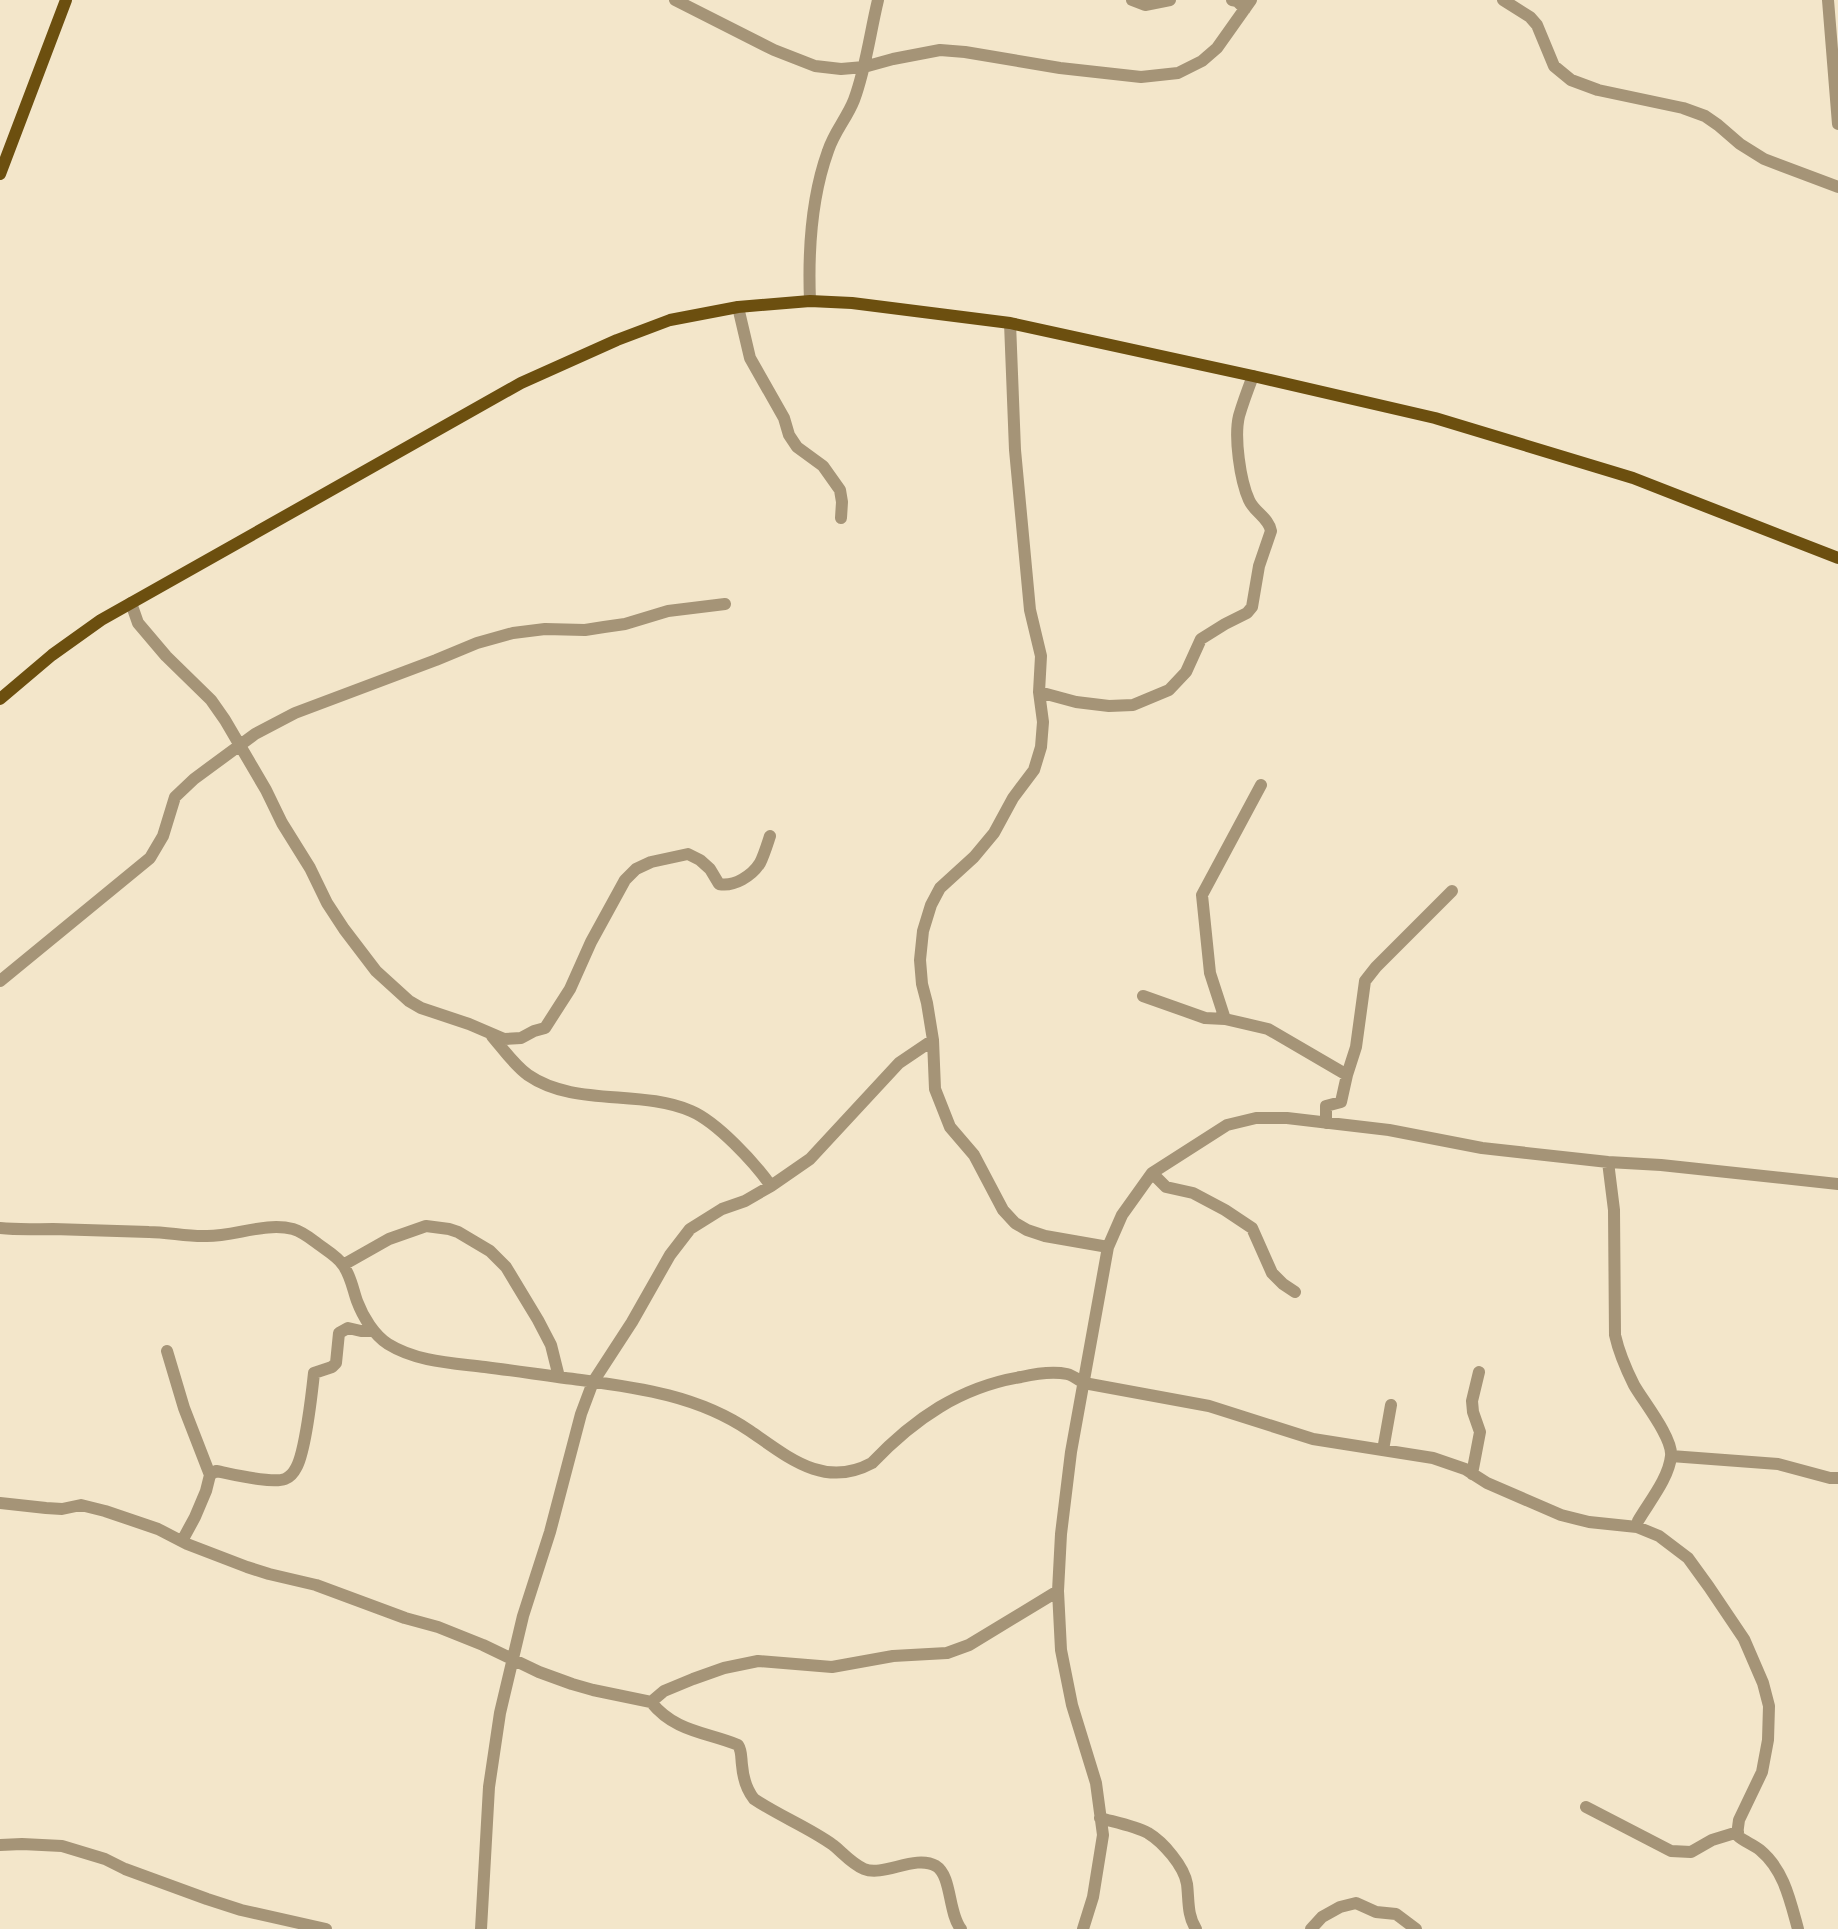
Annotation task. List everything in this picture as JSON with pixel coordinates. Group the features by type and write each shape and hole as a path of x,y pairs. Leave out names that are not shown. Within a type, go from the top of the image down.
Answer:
{"main road":[{"path":"0,174 66,0"},
{"path":"0,699 52,655 101,620 521,383 617,340 670,320 738,307 810,301 852,303 1010,323 1435,418 1533,446 1633,478 1838,558"}],"street":[{"path":"675,0 774,50 814,66 841,69 864,67 940,50 965,52 1060,68 1141,77 1178,73 1202,61 1217,48 1248,5 1232,0"},
{"path":"810,301 809,281 814,203 828,151 836,132 854,102 864,67 878,0"},
{"path":"1132,0 1145,5 1170,0"},
{"path":"1503,0 1530,17 1537,25 1554,66 1571,80 1598,90 1683,108 1705,116 1740,144 1764,160 1838,187"},
{"path":"1828,0 1838,124"},
{"path":"738,307 750,358 784,418 789,435 798,448 823,466 840,490 842,502 841,518"},
{"path":"1010,323 1015,450 1030,610 1041,656 1039,692 1043,722 1041,747 1034,770 1013,798 994,833 974,857 940,888 931,905 923,931 920,960 922,984 933,1040 935,1089 950,1127 974,1155 1003,1210 1015,1223 1026,1230 1045,1236 1108,1247"},
{"path":"1039,692 1076,702 1109,706 1132,705 1152,698 1169,690 1179,681 1186,672 1201,639 1246,613 1252,607 1259,566 1271,531 1267,521 1249,502 1243,482 1239,457 1237,428 1239,416 1253,376"},
{"path":"131,603 138,623 166,656 211,700 241,746 282,823 310,868 327,903 376,971 409,1001 421,1008 469,1024 504,1039 521,1038 545,1028 570,989 590,942 625,880 636,869 651,862 688,854 700,860 710,869 719,884 726,885 742,880 759,864 770,836"},
{"path":"0,981 150,858 164,836 175,797 194,779 255,734 295,714 477,643 513,633 545,629 585,630 625,624 668,611 725,604"},
{"path":"1225,1019 1210,973 1202,895 1261,785"},
{"path":"1326,1123 1326,1106 1341,1102 1356,1047 1365,981 1376,967 1452,892"},
{"path":"1143,996 1205,1018 1225,1019 1268,1029 1347,1075"},
{"path":"489,1033 519,1068 545,1084 574,1092 665,1102 692,1111 714,1125 761,1171 771,1186"},
{"path":"481,1929 489,1787 500,1713 523,1616 550,1532 582,1414 593,1382 632,1322 670,1255 690,1229 722,1209 745,1200 771,1186 810,1159 899,1064 933,1040"},
{"path":"1083,1929 1093,1897 1103,1835 1096,1783 1072,1704 1065,1672 1059,1624 1058,1591 1061,1534 1071,1452 1108,1247 1122,1215 1152,1174 1227,1125 1256,1118 1274,1118 1307,1119 1389,1130 1482,1148 1838,1184"},
{"path":"1608,1162 1614,1210 1615,1335 1620,1354 1634,1385 1662,1429 1670,1446 1671,1456 1663,1478 1636,1527"},
{"path":"1152,1174 1166,1187 1193,1193 1226,1210 1252,1228 1272,1273 1295,1292"},
{"path":"343,1265 389,1239 426,1226 458,1232 490,1251 506,1267 550,1345 559,1377"},
{"path":"0,1228 149,1232 204,1237 287,1228 304,1234 343,1265 357,1302 374,1331 386,1343 409,1354 659,1392 715,1411 742,1426 791,1460 822,1472 852,1470 872,1463 920,1420 974,1388 1020,1377 1067,1374 1084,1383 1209,1406 1313,1439 1433,1458 1465,1469 1523,1500 1562,1515 1589,1522 1636,1527 1659,1536 1688,1558 1744,1639 1763,1683 1769,1706 1768,1740 1762,1772 1739,1820 1737,1835 1758,1848 1773,1862 1781,1876 1798,1929"},
{"path":"210,1475 216,1471 269,1480 284,1479 290,1476 297,1467 301,1452 314,1373 336,1363 338,1333 348,1328 360,1331 374,1331"},
{"path":"167,1351 184,1408 210,1475 206,1491 195,1517 182,1541"},
{"path":"1472,1474 1480,1432 1473,1412 1472,1401 1479,1372"},
{"path":"1383,1450 1391,1405"},
{"path":"1671,1456 1778,1464 1830,1478 1838,1478"},
{"path":"0,1503 46,1508 81,1505 124,1517 254,1569 316,1585 405,1618 438,1627 514,1659 539,1672 593,1690 652,1702 657,1709 675,1723 697,1733 738,1745 741,1749 744,1778 748,1791 754,1798 833,1845 865,1869 875,1870 920,1863 935,1866 946,1882 955,1922 961,1929"},
{"path":"652,1702 664,1691 693,1679 724,1668 758,1661 832,1667 893,1656 947,1653 969,1645 1058,1591"},
{"path":"1586,1807 1671,1852 1691,1852 1712,1840 1738,1832"},
{"path":"1100,1818 1148,1833 1168,1851 1182,1868 1187,1883 1188,1903 1192,1922 1196,1929"},
{"path":"0,1845 62,1846 78,1850 105,1859 125,1869 241,1910 289,1925 326,1929"},
{"path":"1311,1929 1322,1917 1340,1907 1356,1903 1376,1912 1396,1914 1416,1929"}]}
